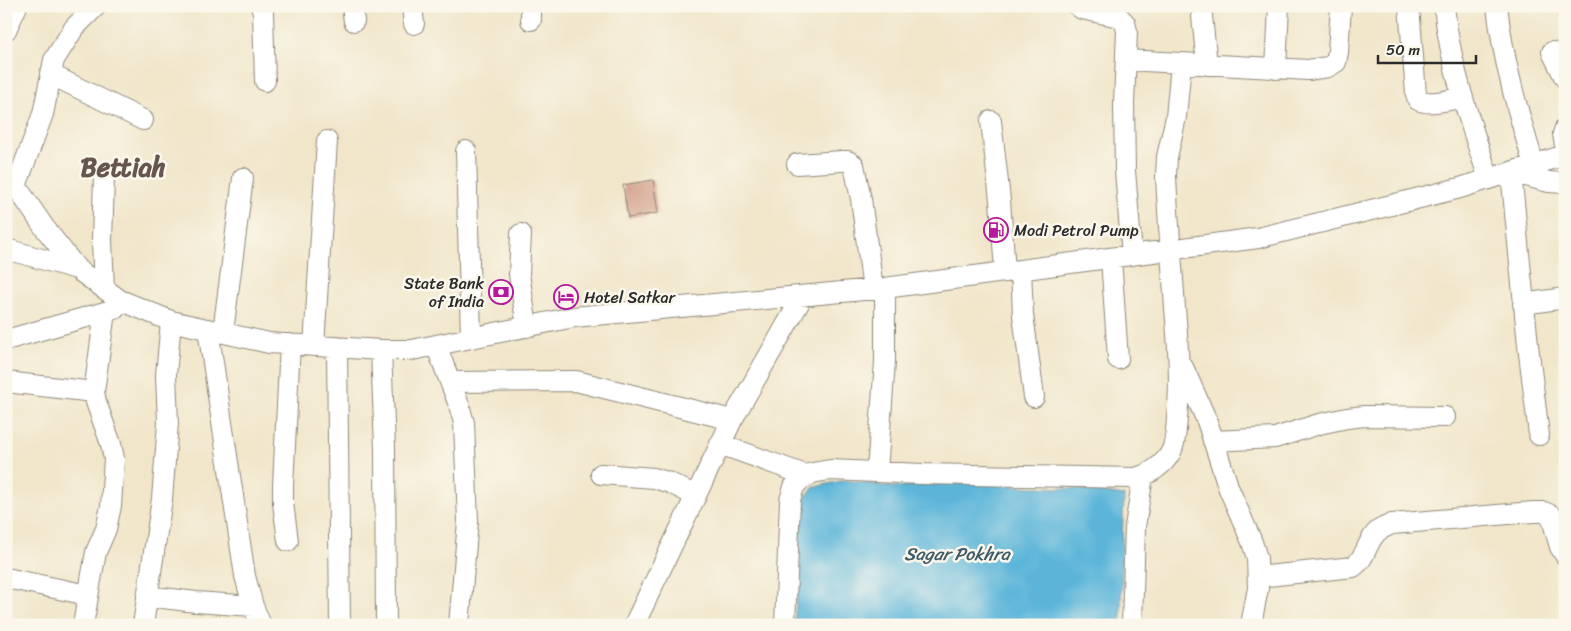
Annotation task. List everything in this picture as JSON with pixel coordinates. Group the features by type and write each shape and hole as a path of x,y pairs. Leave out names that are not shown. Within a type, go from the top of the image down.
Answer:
{"street":[{"path":"6,30 17,6"},
{"path":"96,6 74,28 54,60 43,114 11,182 77,269 120,300 171,321 269,343 381,350 412,350 574,318 879,289 1258,238 1450,190 1565,155"},
{"path":"261,6 263,13 266,82"},
{"path":"1078,6 1082,9 1104,10 1120,17 1126,14 1125,171 1132,255"},
{"path":"1202,6 1207,65"},
{"path":"1276,69 1279,6"},
{"path":"1126,60 1318,70 1336,62 1341,6"},
{"path":"1409,6 1418,100 1430,102 1462,98"},
{"path":"1444,6 1462,98 1489,179"},
{"path":"1497,6 1502,49 1514,100 1534,165"},
{"path":"1552,52 1565,78"},
{"path":"785,625 790,500 794,486 812,473 830,470 1108,479 1143,476 1164,461 1171,452 1174,442 1179,395 1179,358 1167,167 1176,117 1181,64"},
{"path":"50,74 142,120"},
{"path":"990,121 1000,200 1023,315 1034,397"},
{"path":"1565,128 1563,134 1565,145"},
{"path":"314,346 327,141"},
{"path":"466,151 471,338"},
{"path":"797,164 842,160 854,165 879,289 885,360 877,472"},
{"path":"1511,172 1549,182 1565,183"},
{"path":"1511,172 1523,304 1539,435"},
{"path":"104,178 102,241 104,289"},
{"path":"243,178 215,331 245,576 260,625"},
{"path":"521,234 519,274 527,327"},
{"path":"6,249 77,269"},
{"path":"1111,258 1118,359"},
{"path":"634,625 732,420 803,296"},
{"path":"1523,304 1565,298"},
{"path":"6,340 104,312 128,303"},
{"path":"83,625 96,552 106,529 112,506 114,459 94,392 104,312"},
{"path":"143,625 162,499 167,447 166,375 171,321"},
{"path":"288,541 283,494 290,344"},
{"path":"436,345 464,423 468,521 459,625"},
{"path":"337,347 340,625"},
{"path":"381,350 385,448 386,625"},
{"path":"1179,358 1207,422 1229,489 1257,558 1258,588 1251,625"},
{"path":"450,382 576,381 732,420"},
{"path":"6,382 94,392"},
{"path":"1212,441 1275,438 1327,422 1365,416 1445,417"},
{"path":"720,444 808,476"},
{"path":"601,474 654,478 670,483 696,496"},
{"path":"1132,625 1134,527 1143,476"},
{"path":"1258,577 1354,567 1360,563 1374,535 1379,530 1392,524 1533,512 1544,512 1551,515 1560,547 1565,555"},
{"path":"6,578 88,595"},
{"path":"148,596 253,606"}],"water":[{"name":"Sagar Pokhra","path":"845,480 892,487 957,483 1080,489 1124,496 1121,625 794,625 800,558 796,508 814,487"}],"building":[{"path":"653,180 658,213 628,218 623,185"}],"place":[{"name":"Modi Petrol Pump","path":"996,230"},
{"name":"State Bank of India","path":"501,292"},
{"name":"Hotel Satkar","path":"566,297"}],"district":[{"name":"Bettiah","path":"123,167"}]}
